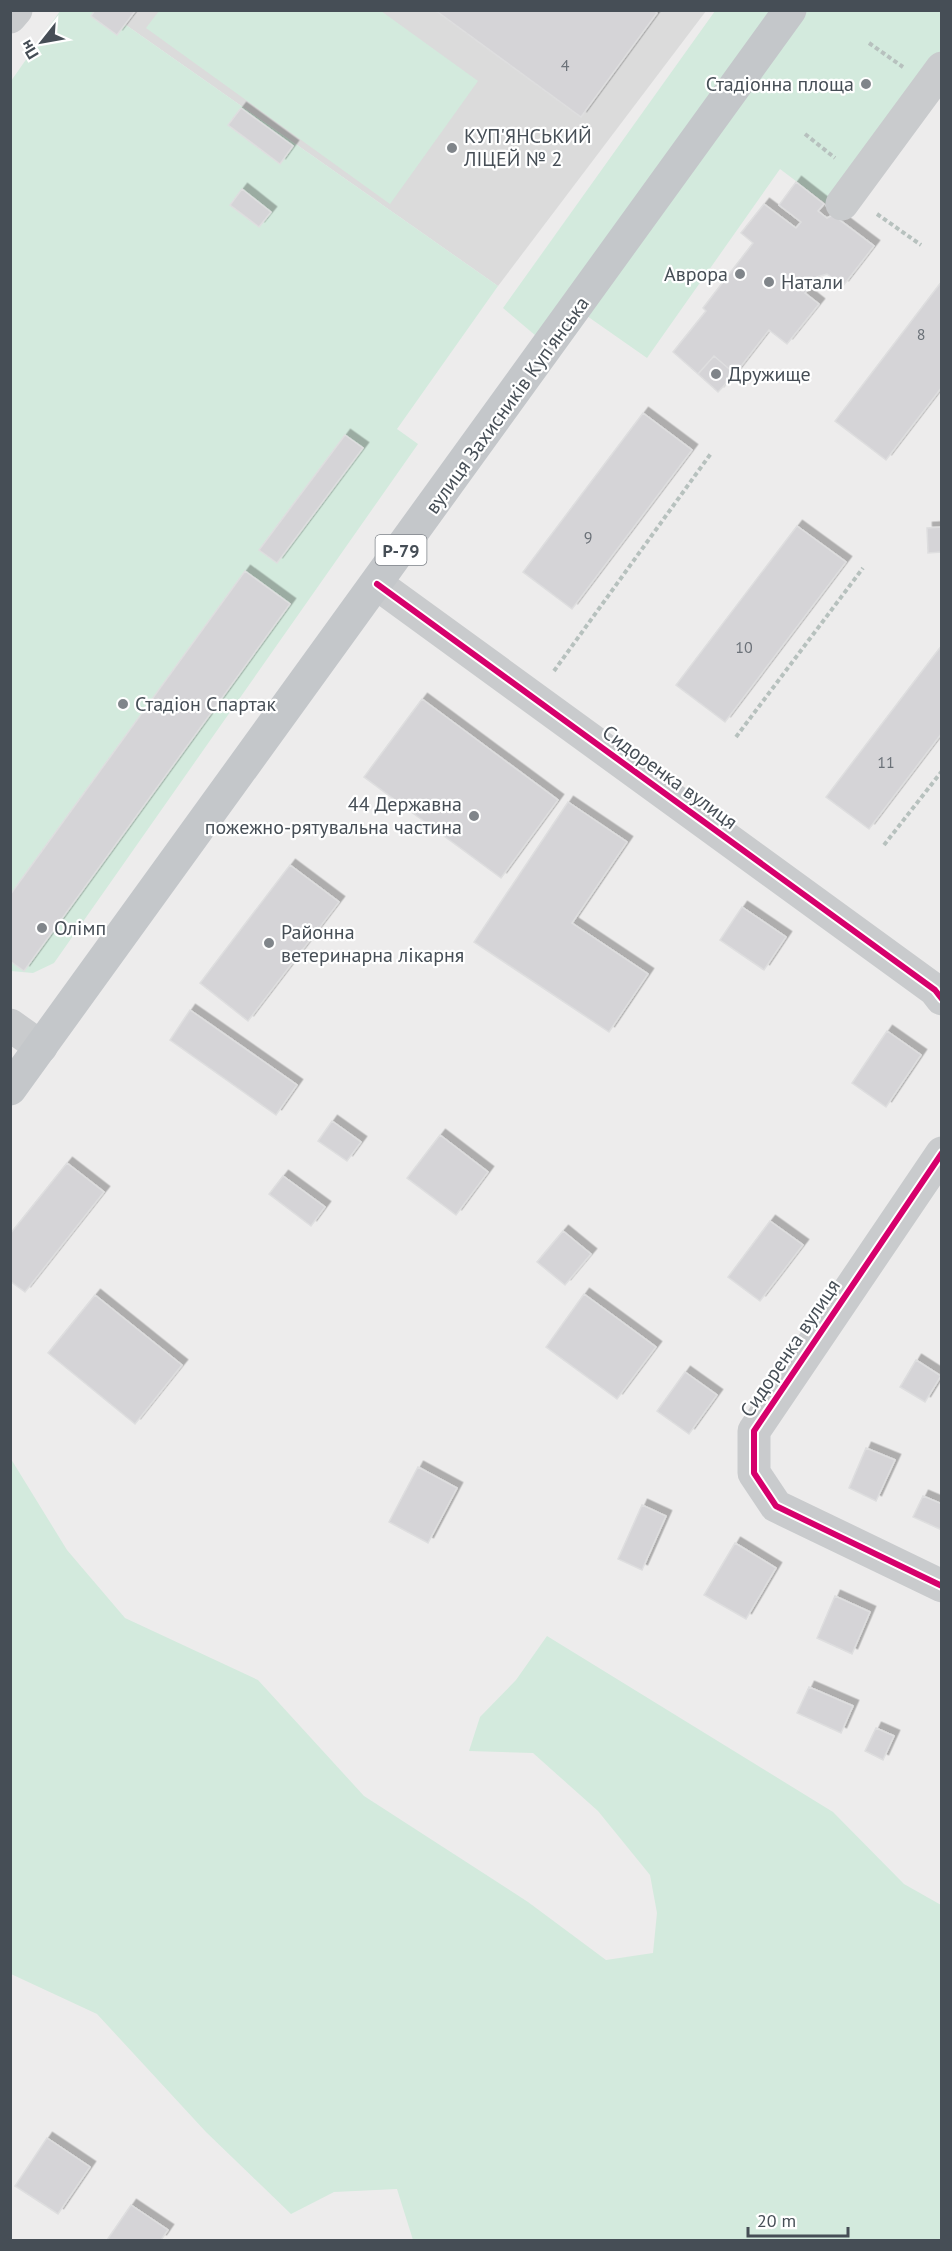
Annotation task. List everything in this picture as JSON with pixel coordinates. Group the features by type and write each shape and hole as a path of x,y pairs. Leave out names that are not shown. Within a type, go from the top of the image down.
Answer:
{"main road":[{"name":"вулиця Захисників Куп'янська","path":"10,1089 790,10"}],"street":[{"path":"10,17 15,10"},
{"path":"846,199 935,77"},
{"name":"Сидоренка вулиця","path":"377,584 935,990 942,999"},
{"path":"10,1025 41,1047"},
{"name":"Сидоренка вулиця","path":"942,1153 754,1431 754,1473 776,1506 942,1586"}],"path":[{"path":"869,44 935,77"},
{"path":"846,199 921,245"},
{"path":"533,698 579,639 712,452"},
{"path":"736,737 863,568"},
{"path":"884,845 942,771"}],"shaded area":[{"name":"КУП'ЯНСЬКИЙ ЛІЦЕЙ № 2","path":"106,11 706,11 498,286"}],"green space":[{"name":"Стадіон Спартак","path":"60,11 106,11 498,286 397,429 418,444 54,963 33,973 11,971 11,81"},
{"path":"159,11 381,11 478,81 390,204 146,28"},
{"path":"715,11 941,11 941,94 833,209 780,169 647,358 577,309 549,347 503,308"},
{"path":"11,1459 67,1550 125,1618 258,1680 364,1796 528,1902 606,1960 653,1953 657,1913 650,1875 598,1811 533,1753 469,1751 480,1717 516,1680 547,1636 833,1812 904,1884 941,1905 941,2240 413,2240 397,2189 334,2192 291,2214 206,2132 97,2014 11,1974"}],"building":[{"path":"95,10 136,10 117,35 91,16"},
{"path":"435,10 654,10 657,13 581,117"},
{"path":"241,108 293,146 280,164 228,125"},
{"name":"Натали","path":"796,182 824,204 818,211 827,218 833,215 874,246 843,286 827,274 817,277 805,293 819,304 787,344 769,330 735,374 714,356 698,374 673,352 706,311 703,308 753,243 741,233 764,204 796,228 801,222 779,205"},
{"path":"242,189 271,212 259,227 230,205"},
{"path":"942,281 942,387 886,460 835,421"},
{"name":"Дружище","path":"714,356 735,374 718,392 698,374"},
{"path":"643,413 692,450 572,609 523,572"},
{"path":"345,435 363,448 277,563 259,550"},
{"path":"797,526 846,562 725,722 676,685"},
{"path":"942,527 942,552 928,553 927,528"},
{"path":"245,571 290,604 24,971 10,961 10,895"},
{"path":"942,645 942,733 869,829 826,797"},
{"path":"422,699 558,800 501,878 364,777"},
{"path":"568,802 627,842 572,923 648,974 609,1032 474,942"},
{"name":"Районна ветеринарна лікарня","path":"290,865 339,902 248,1021 200,983"},
{"path":"742,907 786,937 764,970 720,940"},
{"path":"190,1010 297,1085 276,1115 170,1040"},
{"path":"887,1031 921,1055 886,1107 852,1083"},
{"path":"332,1121 361,1142 347,1161 318,1141"},
{"path":"440,1135 488,1172 456,1215 407,1178"},
{"path":"67,1163 104,1192 25,1292 10,1281 10,1234"},
{"path":"283,1176 325,1207 311,1226 269,1194"},
{"path":"770,1221 803,1245 760,1301 728,1277"},
{"path":"563,1231 591,1254 565,1285 537,1262"},
{"path":"584,1294 656,1347 617,1399 546,1347"},
{"path":"95,1295 182,1365 135,1424 48,1353"},
{"path":"916,1360 941,1376 925,1402 900,1387"},
{"path":"685,1372 717,1395 689,1434 657,1411"},
{"path":"866,1448 895,1460 876,1501 849,1488"},
{"path":"418,1467 457,1488 428,1543 389,1522"},
{"path":"923,1496 942,1504 942,1530 913,1517"},
{"path":"642,1505 666,1516 642,1570 618,1559"},
{"path":"735,1543 776,1568 746,1619 704,1595"},
{"path":"835,1596 870,1612 852,1654 817,1638"},
{"path":"809,1687 853,1706 841,1733 797,1713"},
{"path":"876,1728 894,1736 883,1760 865,1751"},
{"path":"47,2138 90,2167 58,2214 15,2186"},
{"path":"131,2205 168,2230 161,2240 107,2240"}],"cycle path":[{"path":"377,584 935,990 942,999"},
{"path":"942,1153 754,1431 754,1473 776,1506 942,1586"}],"place":[{"name":"Стадіонна площа","path":"866,84"},
{"name":"КУП'ЯНСЬКИЙ ЛІЦЕЙ № 2","path":"452,148"},
{"name":"Аврора","path":"740,274"},
{"name":"Натали","path":"769,282"},
{"name":"Дружище","path":"716,374"},
{"name":"Стадіон Спартак","path":"123,704"},
{"name":"44 Державна пожежно-рятувальна частина","path":"474,816"},
{"name":"Олімп","path":"42,928"},
{"name":"Районна ветеринарна лікарня","path":"269,943"}]}
